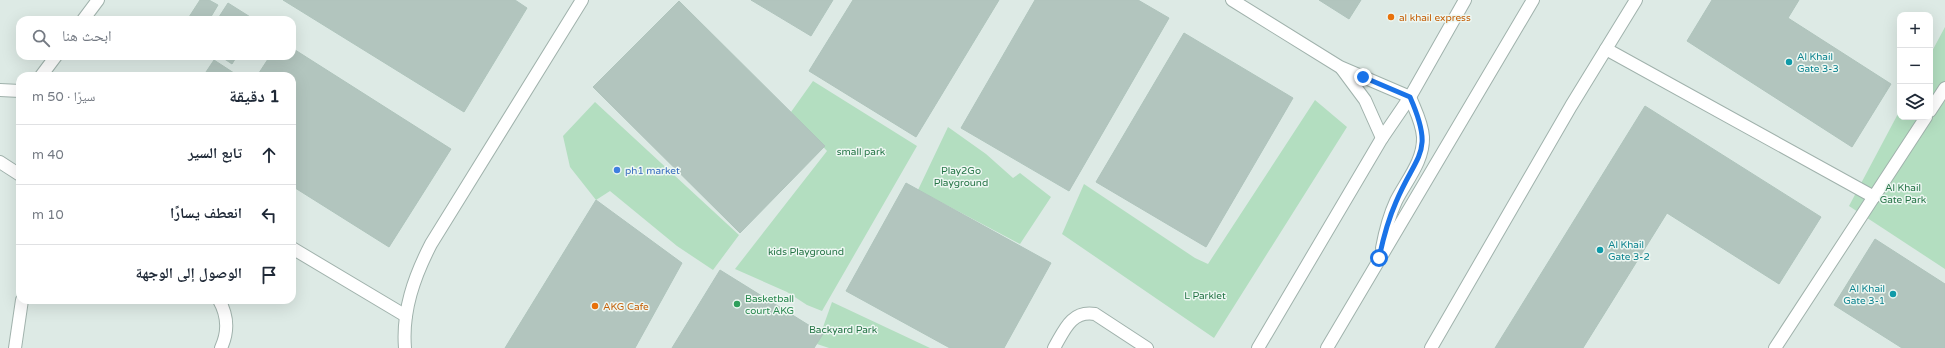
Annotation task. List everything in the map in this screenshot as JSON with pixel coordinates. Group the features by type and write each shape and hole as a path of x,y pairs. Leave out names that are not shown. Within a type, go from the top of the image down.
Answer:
{"street":[{"path":"86,16 98,0"},
{"path":"405,348 406,316 411,291 419,267 431,244 582,0"},
{"path":"1232,0 1340,67 1410,97 1422,127 1422,149 1419,159 1396,202 1386,230 1379,258"},
{"path":"1258,348 1382,138 1410,97 1465,0"},
{"path":"1327,348 1533,0"},
{"path":"1431,348 1636,0"},
{"path":"1606,49 1874,197"},
{"path":"44,72 53,60"},
{"path":"1340,67 1365,100 1382,138"},
{"path":"1933,106 1945,88"},
{"path":"0,90 16,91"},
{"path":"1775,348 1924,120"},
{"path":"0,162 16,172"},
{"path":"296,250 406,316"},
{"path":"16,348 22,304"},
{"path":"221,304 225,311 227,324 226,338 221,348"},
{"path":"1054,348 1071,320 1076,316 1088,313 1095,314 1147,348"}],"green space":[{"name":"Al Khail Gate Park","path":"1945,27 1945,269 1849,206 1897,116 1897,120 1933,120 1933,49"},
{"name":"kids Playground","path":"813,81 917,146 822,311 807,305 787,292 735,269 827,151 791,112"},
{"name":"L Parklet","path":"1315,100 1347,127 1214,338 1062,234 1084,184 1195,258 1208,264"},
{"path":"595,102 739,235 713,270 677,246 610,191 596,200 570,167 563,136"},
{"name":"Play2Go Playground","path":"948,127 986,154 1013,178 1020,173 1051,197 1020,244 918,190"},
{"name":"Backyard Park","path":"832,302 930,348 829,348 817,344"}],"building":[{"path":"200,0 209,0 218,5 211,16 190,16"},
{"path":"283,0 515,0 527,8 464,112"},
{"path":"751,0 833,0 811,36"},
{"path":"853,0 999,0 916,137 809,71"},
{"path":"1035,0 1138,0 1169,18 1069,191 961,128"},
{"path":"1319,0 1361,0 1349,19"},
{"name":"Al Khail Gate 3-3","path":"1712,0 1799,0 1788,18 1891,84 1852,147 1687,41"},
{"path":"679,1 825,146 740,233 593,87"},
{"path":"228,3 249,16 220,16"},
{"path":"1184,33 1293,98 1206,247 1096,182"},
{"path":"296,51 451,149 389,247 296,189 296,72 260,72 267,60 296,60"},
{"path":"214,60 232,72 206,72"},
{"path":"226,60 234,60 232,64"},
{"name":"Al Khail Gate 3-2","path":"1645,106 1821,217 1779,284 1667,213 1583,348 1495,348"},
{"path":"906,183 1051,263 1004,348 950,348 846,291"},
{"name":"AKG Cafe","path":"596,200 682,263 635,348 505,348"},
{"name":"Al Khail Gate 3-1","path":"1875,239 1945,284 1945,348 1902,348 1834,305"},
{"name":"Basketball court AKG","path":"720,270 823,334 814,348 672,348"}],"place":[{"name":"al khail express","path":"1391,17"},
{"name":"Al Khail Gate 3-3","path":"1789,62"},
{"name":"ph1 market","path":"617,170"},
{"name":"Al Khail Gate 3-2","path":"1600,250"},
{"name":"Al Khail Gate 3-1","path":"1893,294"},
{"name":"Basketball court AKG","path":"737,304"},
{"name":"AKG Cafe","path":"595,306"}],"route":[{"path":"1363,77 1410,97 1419,117 1423,138 1419,159 1396,202 1386,230 1379,258"}],"park label":[{"name":"small park","path":"861,151"}]}
